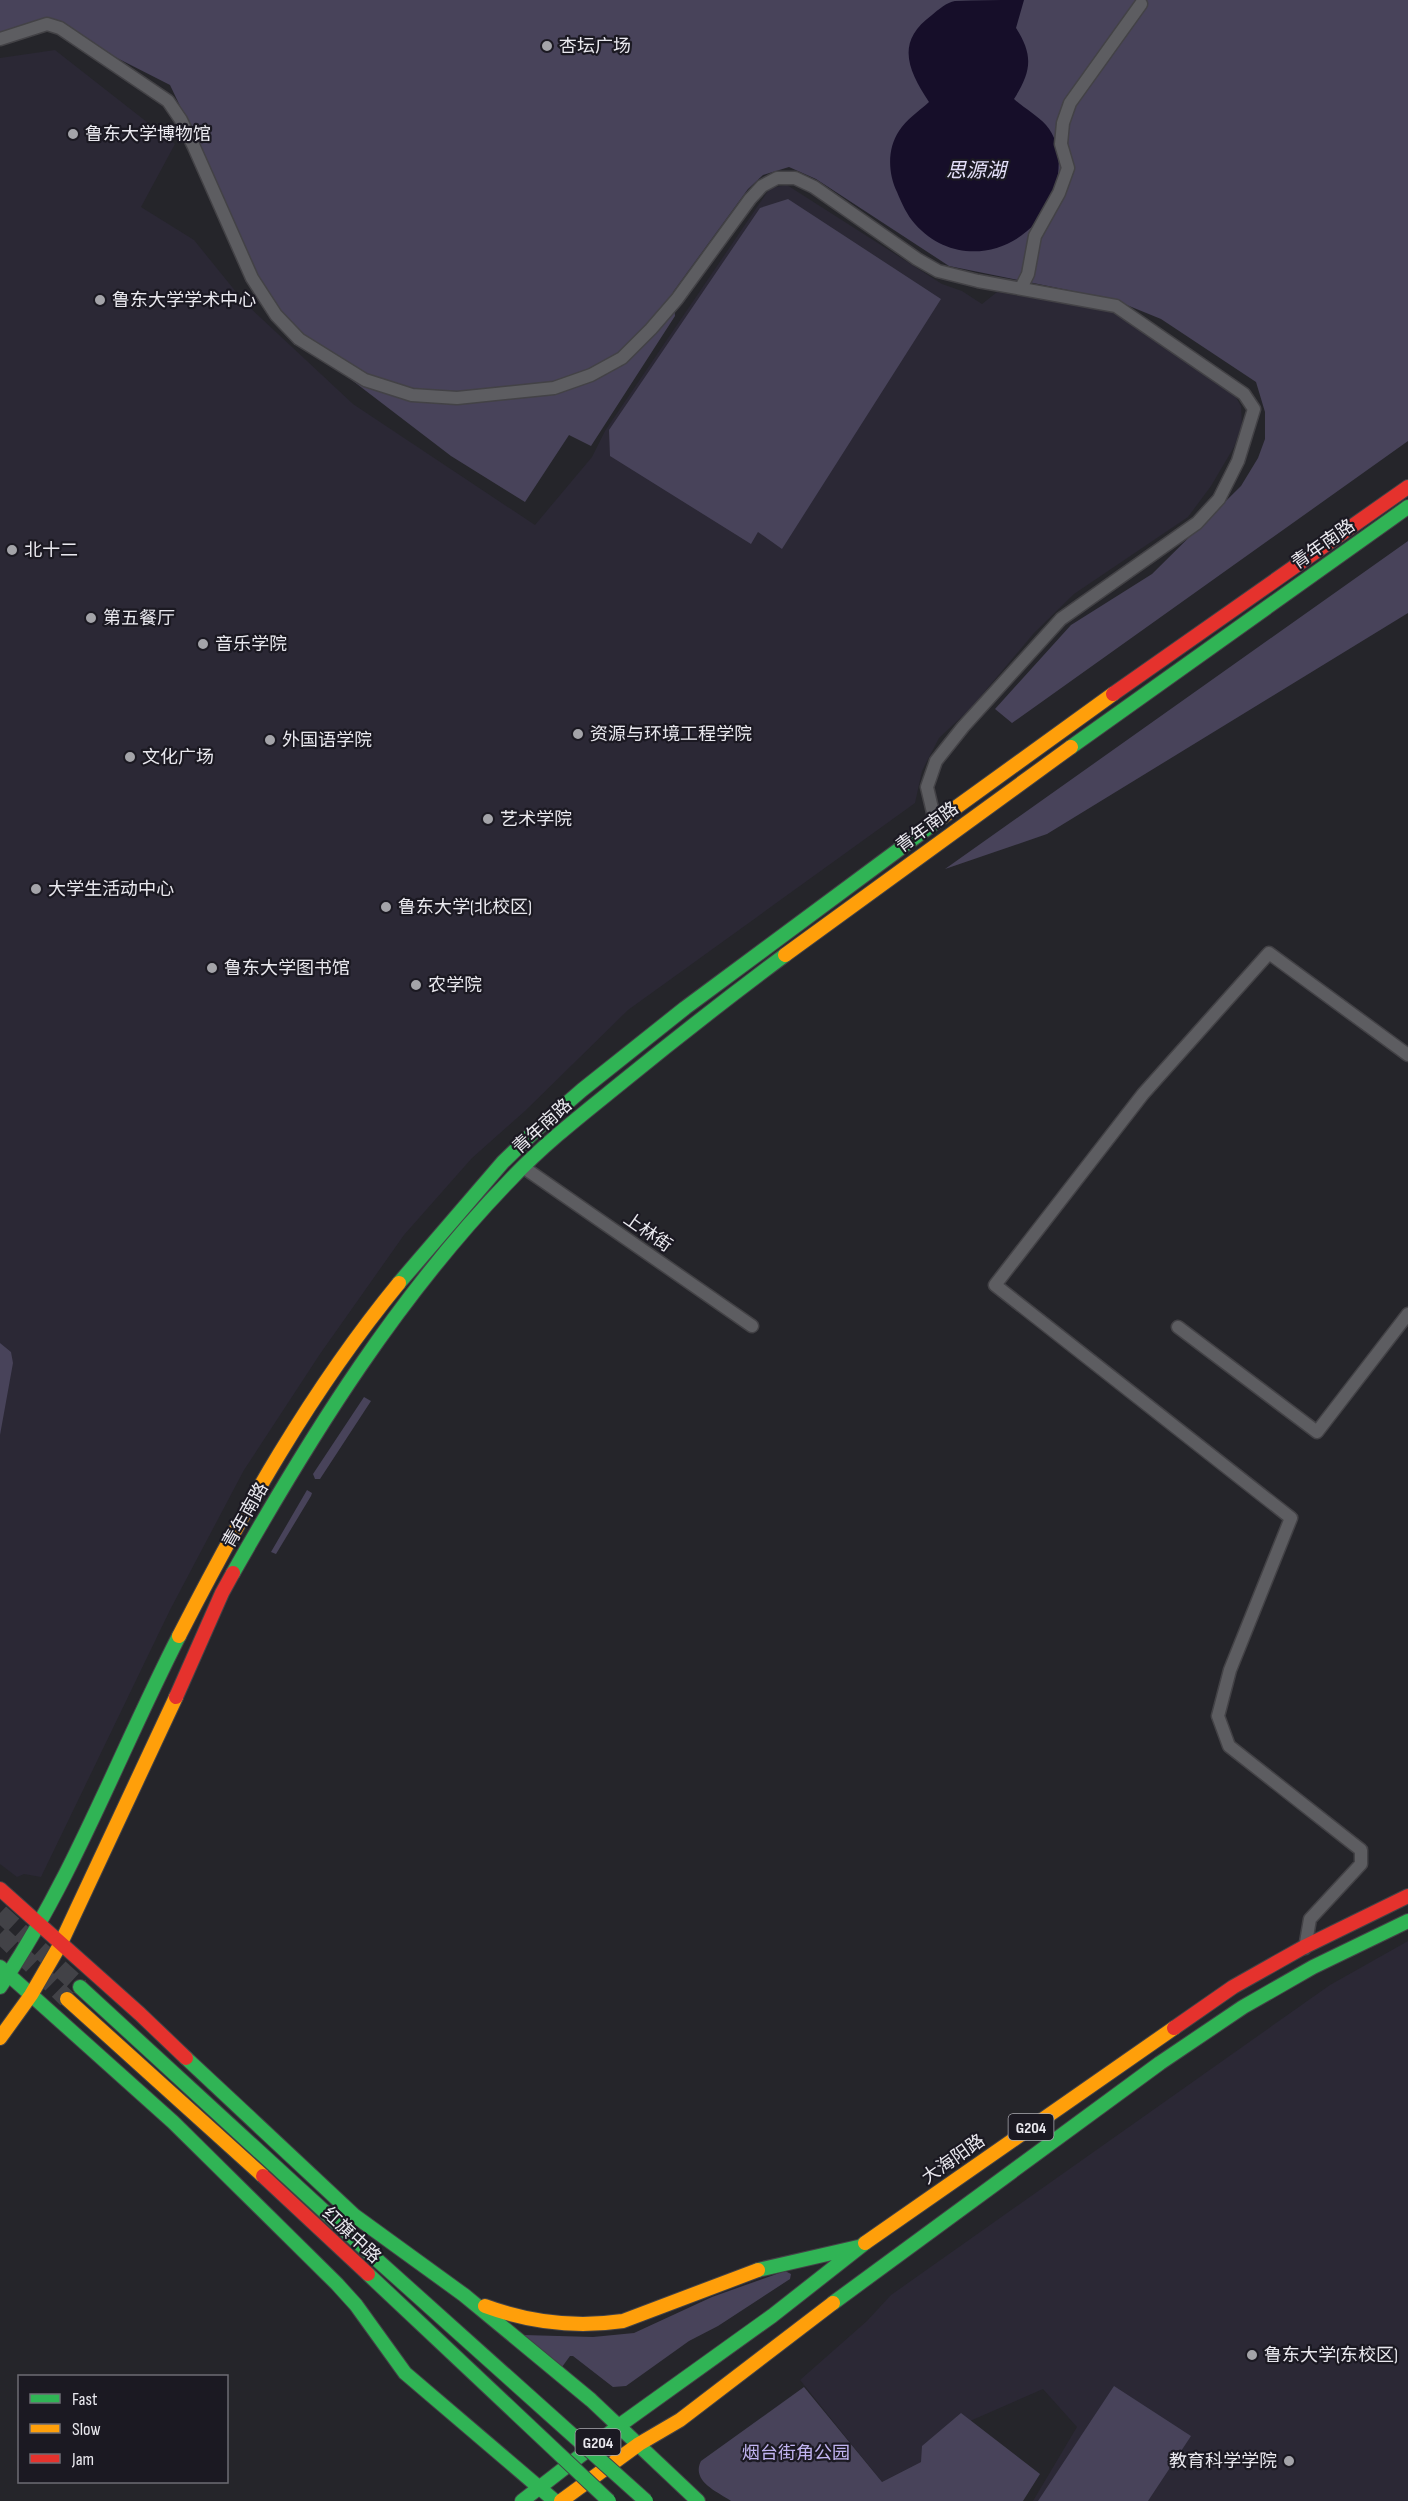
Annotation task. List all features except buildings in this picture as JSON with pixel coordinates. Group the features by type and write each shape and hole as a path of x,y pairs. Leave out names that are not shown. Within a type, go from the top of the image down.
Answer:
{"main road":[{"name":"青年南路","path":"0,1987 4,1972 41,1925 148,1698 230,1536 270,1468 314,1400 383,1303 500,1166 550,1118 698,1000 935,821 1408,487"},
{"name":"青年南路","path":"0,2038 31,1995 60,1944 151,1754 222,1593 251,1537 336,1401 389,1323 448,1250 523,1167 577,1118 716,1006 979,812 1408,507"},
{"path":"0,1889 140,2014 257,2127 280,2157 464,2295 575,2386 698,2501"},
{"name":"大海阳路","path":"541,2487 619,2426 674,2389 802,2295 859,2247 1233,1987 1304,1947 1408,1896"},
{"name":"G204","path":"561,2501 639,2444 694,2410 817,2313 1151,2070 1243,2007 1313,1967 1408,1921"},
{"path":"4,1972 173,2122 356,2305 405,2373 555,2501"},
{"name":"红旗中路","path":"80,1987 280,2157 375,2258 646,2501"},
{"name":"红旗中路","path":"66,1999 263,2176 609,2501"},
{"path":"464,2295 507,2315 534,2322 578,2327 600,2325 623,2321 757,2270 859,2247"},
{"name":"G204","path":"522,2501 541,2487"}],"street":[{"path":"1021,288 1028,274 1035,236 1059,193 1068,168 1061,144 1062,123 1070,103 1141,4"},
{"path":"0,39 48,24 60,27 168,101 181,120 252,278 276,315 299,339 365,380 412,395 457,398 554,388 591,375 622,358 677,299 750,199 762,186 777,178 795,178 814,188 938,271 1116,306 1244,394 1254,409 1238,461 1219,499 1197,523 1061,619 963,727 936,761 927,786 935,821"},
{"path":"1313,1967 1304,1947 1310,1919 1361,1864 1361,1850 1229,1746 1218,1716 1230,1670 1291,1518 995,1285 1143,1094 1269,953 1408,1055"},
{"name":"上林街","path":"523,1167 752,1326"},
{"path":"1178,1327 1317,1432 1408,1314"}],"shaded area":[{"name":"鲁东大学(北校区)","path":"55,50 175,144 141,207 194,240 245,303 353,404 535,525 592,457 605,431 770,188 787,185 942,284 962,291 982,304 997,292 1112,312 1233,392 1241,406 1242,425 1234,447 1211,486 1188,517 1074,594 1034,633 970,709 939,738 922,771 915,803 628,1010 525,1111 472,1158 404,1235 320,1354 244,1470 170,1610 41,1877 24,1874 17,1877 0,1864 0,58"},
{"path":"1408,1941 1408,2501 1033,2501 1077,2427 1043,2389 970,2421 961,2414 921,2462 882,2482 800,2380 867,2321 891,2295 1330,1985"}],"green space":[{"path":"0,0 1408,0 1408,441 1012,723 995,709 1071,625 1152,574 1241,486 1258,458 1265,439 1265,412 1256,382 1161,319 1112,299 949,266 816,179 789,167 763,175 748,189 673,292 675,316 591,446 569,435 525,502 451,456 295,333 254,270 219,188 170,85 115,57 55,31 0,33"},
{"path":"788,199 941,299 782,549 758,532 751,544 610,456 609,430 760,208"},
{"path":"1408,541 1408,613 1047,834 945,869"},
{"path":"0,1343 11,1352 13,1363 0,1435"},
{"path":"364,1397 371,1401 320,1479 315,1479 313,1474"},
{"path":"307,1490 312,1493 311,1496 276,1554 271,1552"},
{"path":"785,2271 791,2274 790,2279 718,2326 689,2341 626,2386 613,2387 573,2356 570,2356 562,2367 524,2335 593,2337 634,2333 712,2297"},
{"path":"1114,2386 1191,2436 1148,2501 1038,2501"},
{"name":"烟台街角公园","path":"804,2387 882,2482 921,2462 922,2446 961,2413 1040,2474 1023,2501 731,2501 702,2480 699,2474 701,2461"}],"water":[{"name":"思源湖","path":"1024,0 1016,28 1026,47 1028,64 1024,80 1014,99 1042,121 1052,133 1058,151 1057,181 1051,199 1040,218 1025,233 989,250 970,251 950,248 932,239 915,224 903,205 892,177 890,161 895,138 905,123 929,102 911,68 909,46 920,25 949,3"}],"tunnel":[{"path":"0,1913 80,1987"},
{"path":"0,1934 67,1999"}],"traffic: fast":[{"path":"1071,747 1408,507"},
{"path":"399,1283 503,1162 582,1090 685,1008 940,819"},
{"path":"233,1573 294,1468 360,1366 395,1317 471,1222 525,1165 565,1129 682,1034 785,955"},
{"path":"0,1987 51,1902 179,1636"},
{"path":"833,2303 1160,2063 1243,2007 1313,1967 1408,1921"},
{"path":"0,1967 173,2122 337,2284 356,2305 405,2373 555,2501"},
{"path":"80,1987 375,2258"},
{"path":"186,2058 355,2216 464,2295 591,2400 698,2501"},
{"path":"522,2501 620,2425 772,2316 865,2243"},
{"path":"758,2270 858,2247"},
{"path":"375,2258 646,2501"},
{"path":"368,2274 609,2501"}],"traffic: slow":[{"path":"940,819 1113,694"},
{"path":"785,955 1071,747"},
{"path":"179,1636 253,1498 307,1409 336,1366 399,1283"},
{"path":"0,2038 31,1995 60,1945 176,1697"},
{"path":"67,1999 263,2176"},
{"path":"865,2243 1174,2028"},
{"path":"485,2306 536,2320 570,2324 623,2321 758,2270"},
{"path":"561,2501 639,2444 680,2420 833,2303"}],"traffic: jam":[{"path":"1113,694 1408,487"},
{"path":"176,1697 233,1573"},
{"path":"0,1889 186,2058"},
{"path":"1174,2028 1233,1987 1304,1947 1408,1896"},
{"path":"263,2176 368,2274"}],"place":[{"name":"杏坛广场","path":"547,46"},
{"name":"鲁东大学博物馆","path":"73,134"},
{"name":"鲁东大学学术中心","path":"100,300"},
{"name":"北十二","path":"12,550"},
{"name":"第五餐厅","path":"91,618"},
{"name":"音乐学院","path":"203,644"},
{"name":"资源与环境工程学院","path":"578,734"},
{"name":"外国语学院","path":"270,740"},
{"name":"文化广场","path":"130,757"},
{"name":"艺术学院","path":"488,819"},
{"name":"大学生活动中心","path":"36,889"},
{"name":"鲁东大学(北校区)","path":"386,907"},
{"name":"鲁东大学图书馆","path":"212,968"},
{"name":"农学院","path":"416,985"},
{"name":"鲁东大学(东校区)","path":"1252,2355"},
{"name":"教育科学学院","path":"1289,2461"}]}
